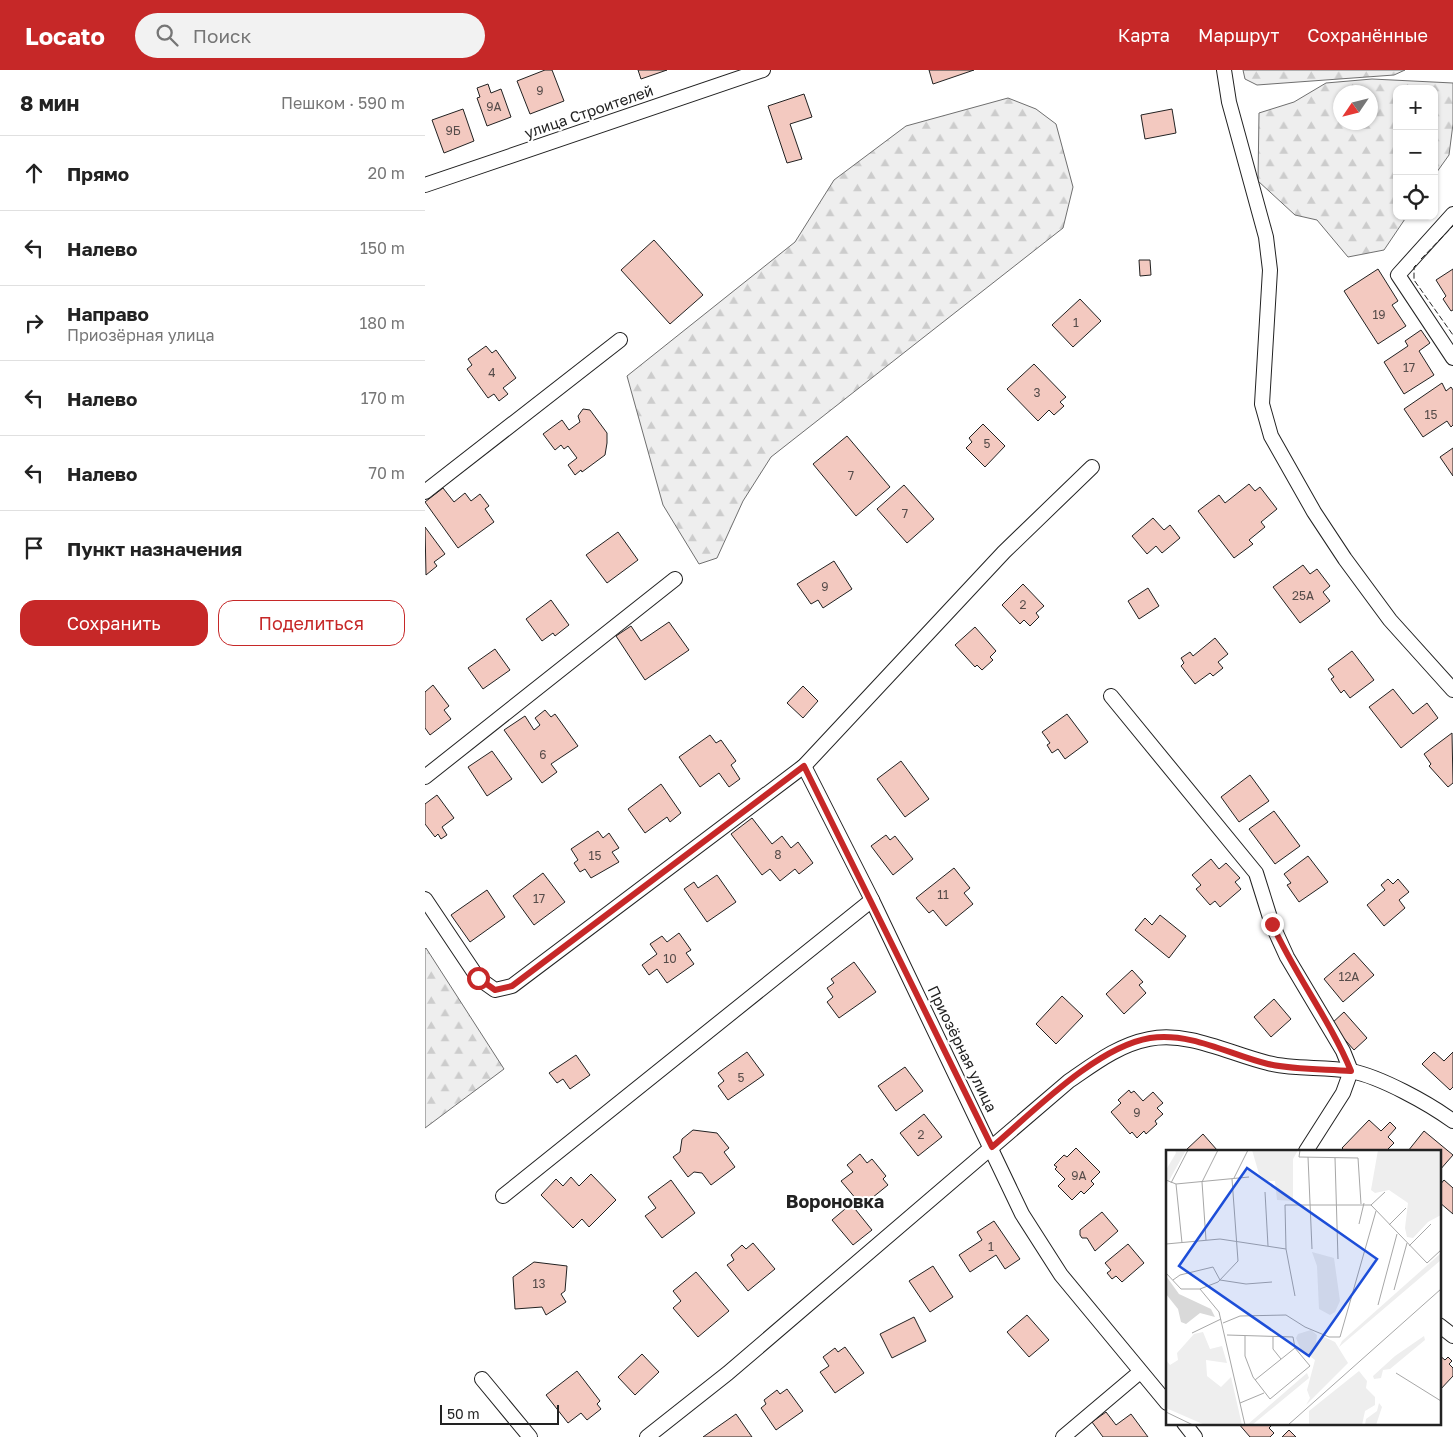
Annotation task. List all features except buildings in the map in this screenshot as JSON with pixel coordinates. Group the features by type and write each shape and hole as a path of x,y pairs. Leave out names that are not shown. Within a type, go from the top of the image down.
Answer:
{"street":[{"name":"улица Строителей","path":"425,185 763,70"},
{"path":"1224,70 1229,102 1266,237 1270,270 1263,404 1271,436 1314,512 1345,559 1389,620 1453,690"},
{"path":"1453,214 1398,275 1453,358"},
{"path":"425,492 620,340"},
{"path":"425,899 478,978 495,990 512,986 804,766 1004,552 1092,467"},
{"path":"425,777 675,579"},
{"path":"1111,696 1256,873 1272,924 1287,957 1343,1051 1351,1071 1343,1093 1307,1150"},
{"name":"Приозёрная улица","path":"804,766 872,900 992,1147 1022,1214 1061,1275 1166,1402"},
{"path":"503,1196 872,900"},
{"path":"647,1437 728,1373 1069,1081 1108,1054 1130,1044 1151,1038 1180,1039 1213,1045 1269,1064 1351,1071 1372,1078 1435,1108 1453,1122"},
{"path":"1441,1327 1453,1336"},
{"path":"1063,1437 1140,1372"},
{"path":"482,1379 530,1437"},
{"path":"1185,1424 1195,1437"}],"green space":[{"path":"1243,70 1405,70 1394,75 1257,85 1245,79"},
{"path":"1372,79 1453,83 1453,124 1449,155 1438,170 1438,85 1393,85 1393,220 1404,220 1384,250 1348,257 1317,220 1295,215 1258,181 1259,113 1294,102 1326,83"},
{"path":"1008,98 1036,109 1056,124 1073,187 1063,228 771,457 743,501 717,558 699,564 663,505 627,376 795,242 834,180 906,126"},
{"path":"425,949 504,1069 425,1128"}],"fence":[{"path":"1421,259 1453,226"},
{"path":"1416,265 1414,267 1414,280 1453,335"}],"district":[{"name":"Вороновка","path":"835,1202"}],"route":[{"path":"478,978 495,990 512,986 804,766 872,900 992,1147 1069,1081 1108,1054 1130,1044 1151,1038 1180,1039 1213,1045 1269,1064 1351,1071 1343,1051 1287,957 1272,924"}]}
